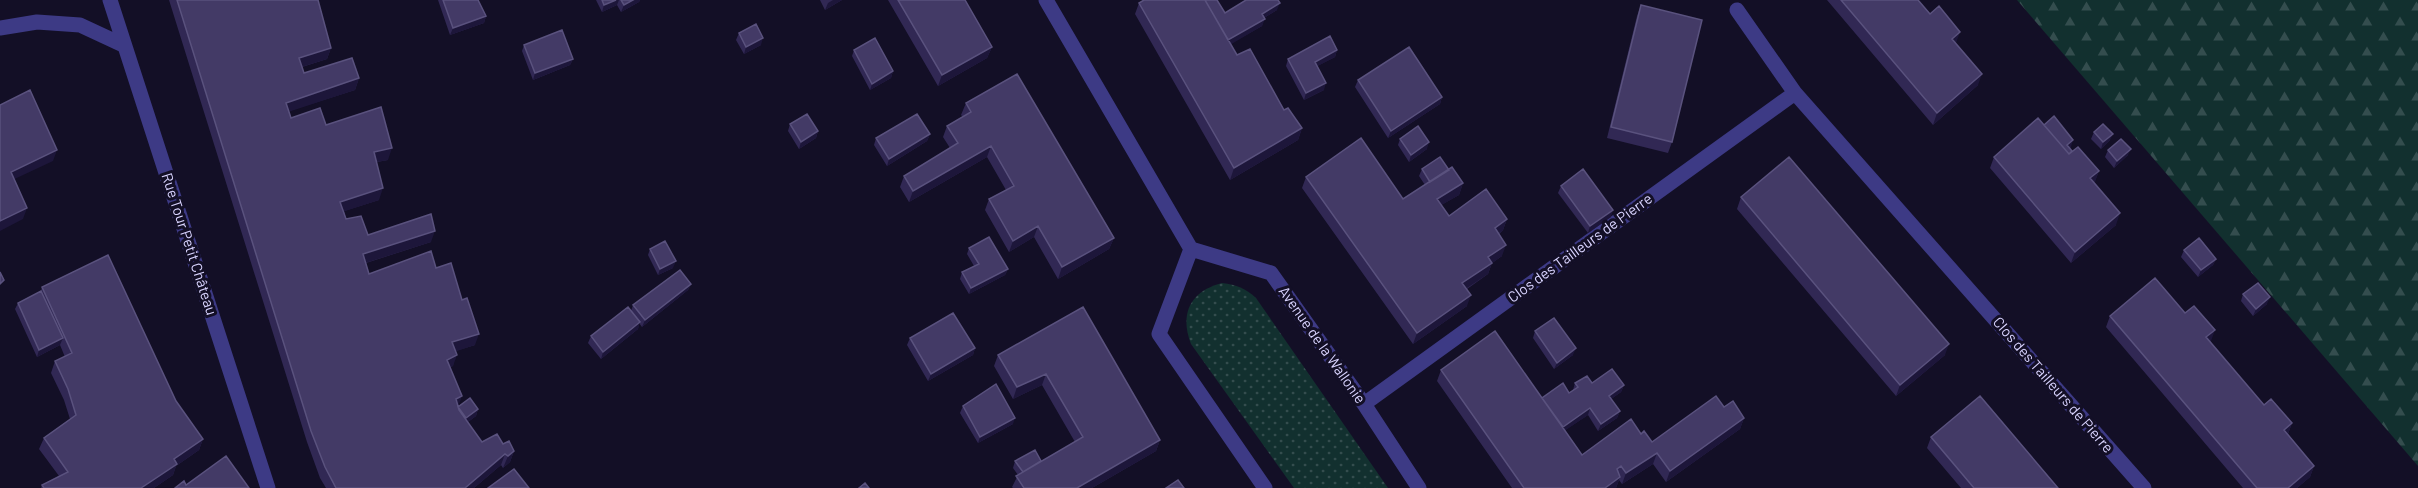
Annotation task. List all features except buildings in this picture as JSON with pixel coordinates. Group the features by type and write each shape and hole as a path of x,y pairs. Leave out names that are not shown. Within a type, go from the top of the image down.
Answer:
{"street":[{"name":"Rue Tour Petit Château","path":"110,0 268,488"},
{"path":"1046,0 1191,249 1159,334 1265,488"},
{"name":"Clos des Tailleurs de Pierre","path":"1737,10 1796,93 2144,488"},
{"path":"0,28 37,22 80,25 123,45"},
{"name":"Clos des Tailleurs de Pierre","path":"1364,404 1796,93"},
{"name":"Avenue de la Wallonie","path":"1191,249 1271,273 1364,404 1419,488"}],"green space":[{"path":"2017,0 2418,0 2418,466"},
{"path":"1222,283 1240,288 1256,298 1388,488 1294,488 1191,344 1186,323 1190,305 1202,292"}]}
